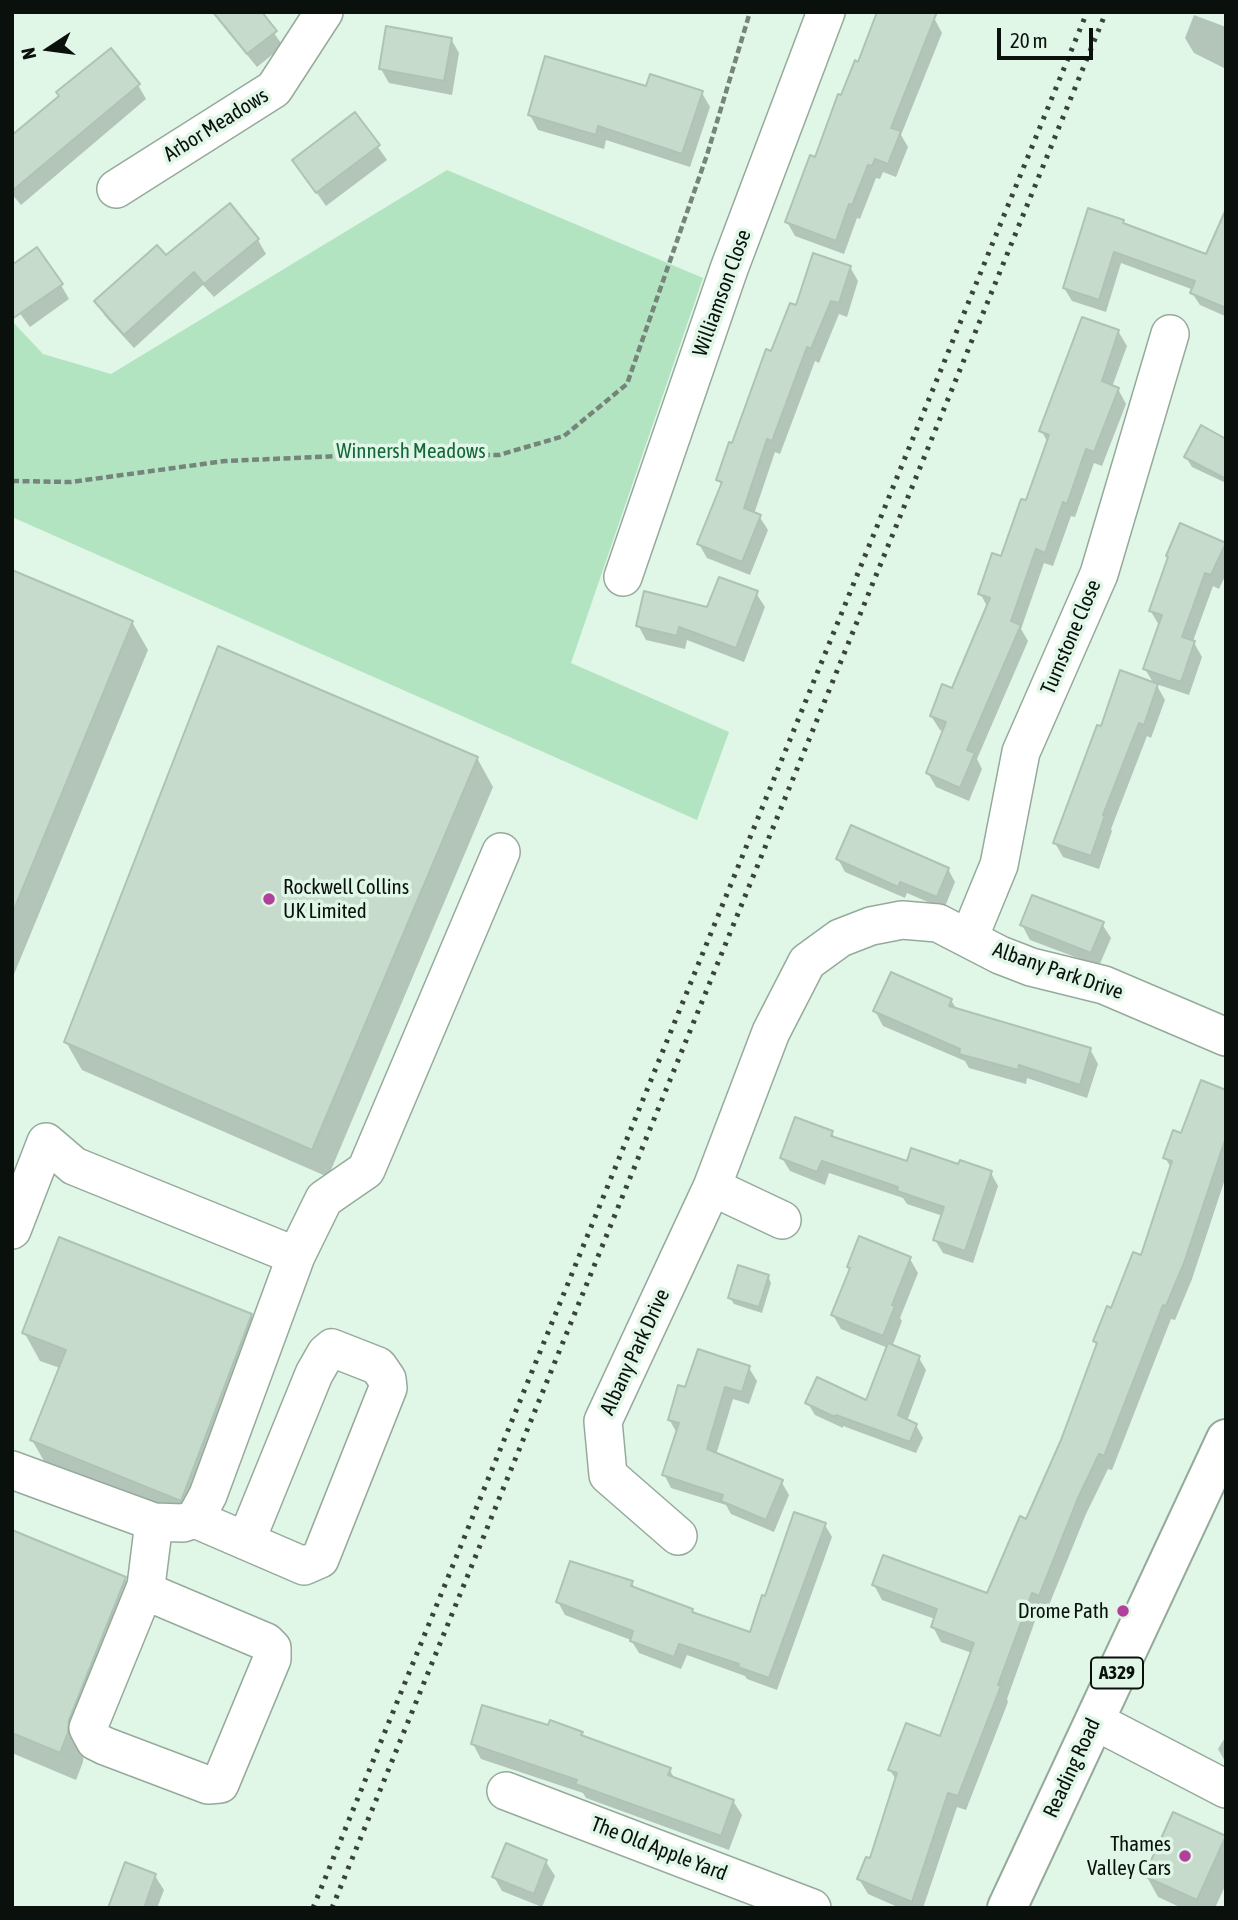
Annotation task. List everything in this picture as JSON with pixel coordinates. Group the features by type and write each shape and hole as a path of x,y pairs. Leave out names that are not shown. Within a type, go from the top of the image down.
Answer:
{"main road":[{"name":"Reading Road","path":"1007,1908 1226,1439"}],"street":[{"name":"Arbor Meadows","path":"116,188 274,89 324,12"},
{"name":"Williamson Close","path":"623,577 729,269 826,12"},
{"name":"Turnstone Close","path":"969,938 999,865 1021,752 1099,574 1170,334"},
{"path":"195,1519 208,1495 296,1256 324,1199 366,1170 501,852"},
{"name":"Albany Park Drive","path":"678,1536 608,1475 603,1421 712,1187 771,1032 807,962 840,938 871,926 901,920 938,923 1000,955 1031,967 1104,985 1226,1037"},
{"path":"12,1230 46,1142 74,1166 296,1256"},
{"path":"712,1187 782,1220"},
{"path":"12,1471 154,1522 183,1523 195,1519 246,1541 304,1566 320,1559 388,1388 387,1379 379,1366 332,1349 326,1353 314,1374 246,1541"},
{"path":"146,1586 150,1593 267,1642 272,1648 272,1659 220,1784 208,1785 106,1746 95,1741 88,1728 146,1586 154,1522"},
{"path":"1095,1721 1226,1789"},
{"name":"The Old Apple Yard","path":"506,1790 812,1908"}],"path":[{"path":"12,481 71,482 225,461 387,454 499,455 564,436 627,384 707,155 750,12"}],"green space":[{"name":"Winnersh Meadows","path":"447,170 703,278 571,663 729,732 697,820 12,517 12,321 43,354 111,374"}],"building":[{"path":"213,12 262,12 277,31 247,54"},
{"path":"877,12 937,12 891,128 901,131 888,164 875,159 872,166 868,165 852,205 849,204 836,241 785,222 810,155 815,157 838,94 841,95 855,60 858,62"},
{"path":"386,26 452,38 444,81 379,69"},
{"path":"111,48 140,84 12,191 12,135 59,96 56,92"},
{"path":"545,56 646,86 650,74 703,91 682,154 598,126 596,135 528,115"},
{"path":"355,112 380,145 316,193 292,160"},
{"path":"230,203 259,239 204,284 194,272 124,335 94,301 157,245 166,255"},
{"path":"1088,208 1206,254 1226,209 1226,308 1190,293 1195,281 1114,252 1099,300 1063,288"},
{"path":"37,247 63,284 12,319 12,265"},
{"path":"813,253 851,266 839,303 831,301 811,349 807,347 772,441 767,439 744,508 761,515 742,562 697,544 722,482 716,480 729,442 732,443 766,349 771,351 790,303 796,305"},
{"path":"1082,317 1119,330 1102,381 1119,388 1094,452 1086,449 1067,504 1063,502 1045,553 1036,549 1011,621 1021,625 967,750 975,753 960,788 926,773 946,722 930,716 942,684 952,688 990,598 978,594 992,553 1001,556 1021,499 1026,500 1049,435 1039,431"},
{"path":"1201,425 1226,439 1226,479 1184,457"},
{"path":"1180,523 1226,543 1211,575 1205,573 1182,637 1195,641 1181,682 1143,669 1162,615 1149,611 1168,557 1166,556"},
{"path":"12,570 133,621 13,912 12,911"},
{"path":"719,577 758,591 736,648 679,627 677,636 636,626 644,591 707,607"},
{"name":"Rockwell Collins UK Limited","path":"218,646 478,757 312,1150 64,1042"},
{"path":"1120,670 1158,684 1144,725 1139,723 1103,815 1091,856 1053,843 1097,725 1101,726"},
{"path":"851,825 949,868 937,897 900,882 898,887 836,859"},
{"path":"1032,895 1104,922 1091,953 1020,925"},
{"path":"891,972 952,999 949,1006 1091,1048 1080,1085 1019,1065 1018,1070 959,1054 960,1049 873,1011"},
{"path":"1201,1080 1226,1090 1226,1137 1184,1263 1166,1306 1163,1305 1104,1456 1099,1454 1078,1498 1039,1596 1032,1593 998,1685 1001,1686 958,1796 948,1793 912,1902 857,1879 866,1857 870,1858 897,1773 888,1770 906,1723 940,1736 974,1643 931,1627 937,1609 872,1585 883,1555 987,1593 1020,1516 1026,1519 1061,1440 1097,1343 1093,1341 1107,1306 1111,1308 1133,1252 1141,1255 1172,1161 1163,1158 1173,1130 1181,1133"},
{"path":"795,1117 833,1131 831,1136 907,1161 911,1148 958,1164 960,1160 992,1171 965,1251 933,1240 944,1207 897,1191 898,1187 822,1161 817,1172 780,1158"},
{"path":"859,1236 911,1257 883,1336 831,1315 850,1268 847,1267"},
{"path":"59,1237 252,1314 181,1501 30,1440 66,1350 22,1333"},
{"path":"738,1265 769,1275 759,1307 728,1298"},
{"path":"888,1343 920,1356 898,1415 917,1424 910,1442 836,1415 835,1417 805,1403 817,1377 866,1400"},
{"path":"698,1349 750,1366 742,1392 725,1387 707,1449 783,1480 766,1520 721,1501 723,1495 662,1475 679,1423 668,1420 678,1385 685,1387"},
{"path":"794,1512 826,1523 769,1678 738,1667 739,1664 679,1644 674,1657 630,1641 633,1631 556,1602 570,1561 633,1581 631,1586 693,1609 692,1612 750,1632"},
{"path":"12,1530 126,1577 69,1720 68,1733 60,1753 12,1733"},
{"path":"482,1705 548,1725 550,1720 583,1732 581,1735 671,1768 668,1775 734,1800 721,1836 575,1784 577,1780 471,1744"},
{"name":"Thames Valley Cars","path":"1173,1812 1226,1836 1197,1900 1144,1876"},
{"path":"506,1843 547,1860 534,1894 492,1877"},
{"path":"125,1862 156,1874 144,1908 108,1908"}],"railway":[{"path":"313,1908 1087,12"},
{"path":"332,1908 1106,12"}],"place":[{"name":"Rockwell Collins UK Limited","path":"269,899"},
{"name":"Drome Path","path":"1123,1611"},
{"name":"Thames Valley Cars","path":"1185,1856"}]}
